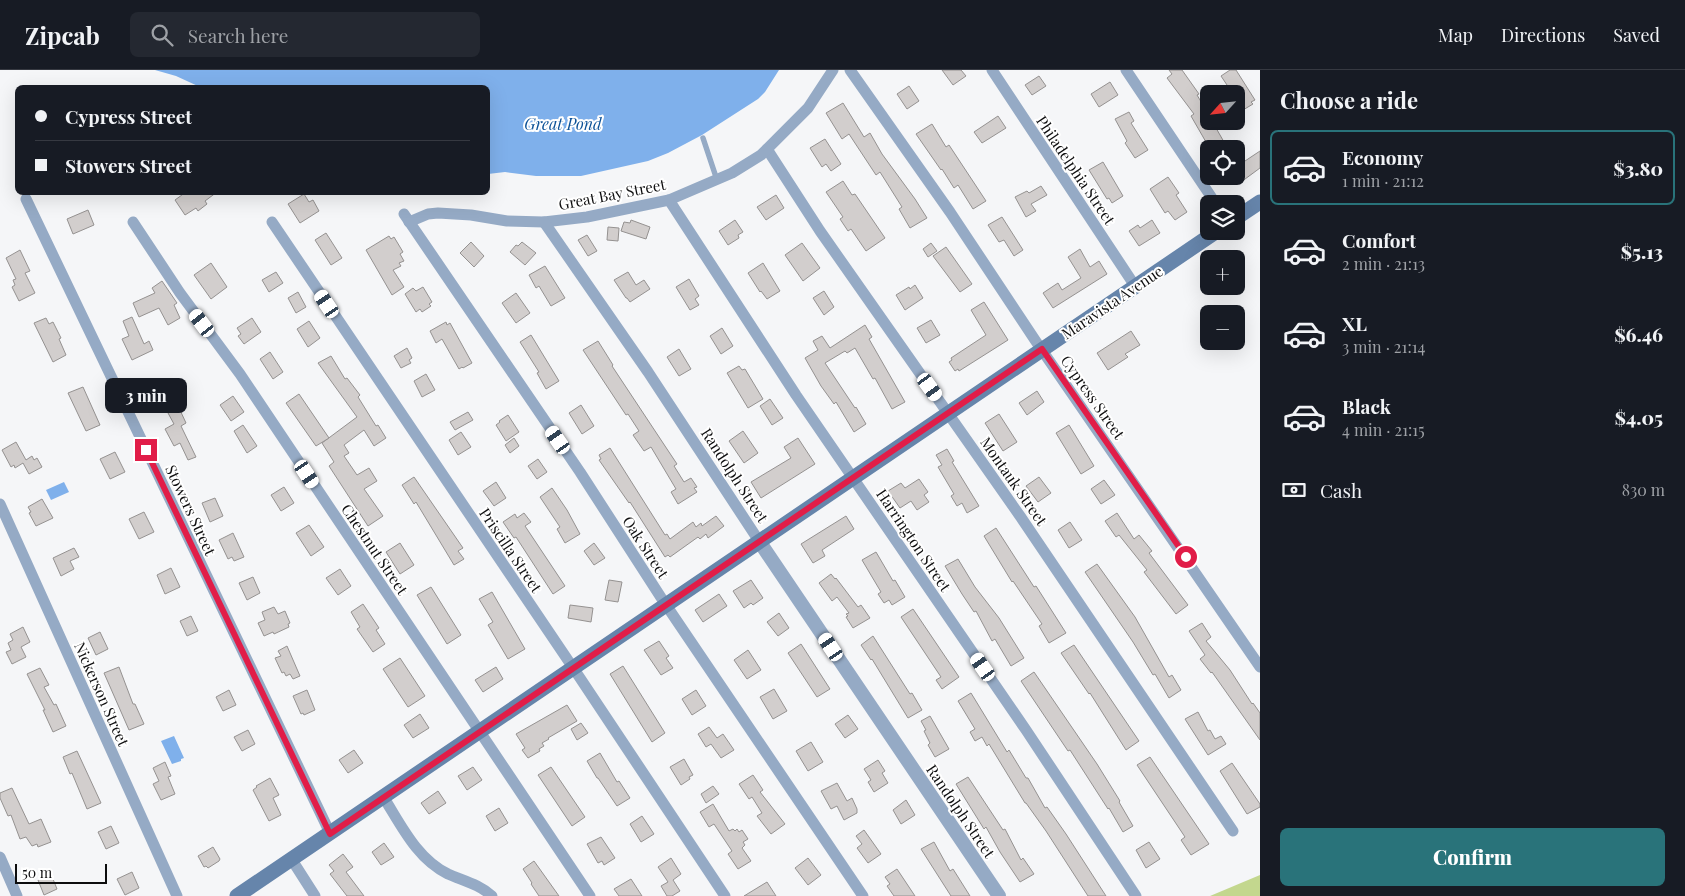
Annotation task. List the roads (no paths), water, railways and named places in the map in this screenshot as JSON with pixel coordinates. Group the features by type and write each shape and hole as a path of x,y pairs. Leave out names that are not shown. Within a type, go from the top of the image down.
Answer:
{"main road":[{"path":"1245,212 1260,202"},
{"name":"Maravista Avenue","path":"237,896 1204,240"}],"street":[{"name":"Great Bay Street","path":"406,218 438,213 471,215 506,221 544,222 587,217 669,200 717,180 753,161 808,108 833,70"},
{"name":"Cypress Street","path":"850,70 950,212 1260,667"},
{"name":"Philadelphia Street","path":"992,70 1135,286"},
{"path":"1126,70 1210,195"},
{"name":"Montauk Street","path":"767,149 820,231 948,413 1234,831"},
{"name":"Stowers Street","path":"26,199 330,834"},
{"name":"Harrington Street","path":"669,200 796,395 1026,730 1136,896"},
{"name":"Oak Street","path":"406,218 580,472 666,605 863,896"},
{"name":"Chestnut Street","path":"133,222 180,293 240,374 590,896"},
{"name":"Priscilla Street","path":"272,222 574,668 725,896"},
{"name":"Randolph Street","path":"544,222 648,372 759,541 999,896"},
{"name":"Nickerson Street","path":"0,504 177,896"},
{"path":"384,798 426,860 448,874 478,885 492,896"},
{"path":"0,857 17,896"},
{"path":"292,860 316,896"}],"lane":[{"path":"703,138 717,180"}],"water":[{"name":"Great Pond","path":"155,70 779,70 765,92 758,99 702,135 648,161 581,176 536,176 505,172 490,174 490,85 196,85 176,76"},
{"path":"64,482 69,492 51,500 46,490"},
{"path":"174,736 184,758 172,764 161,741"}]}
